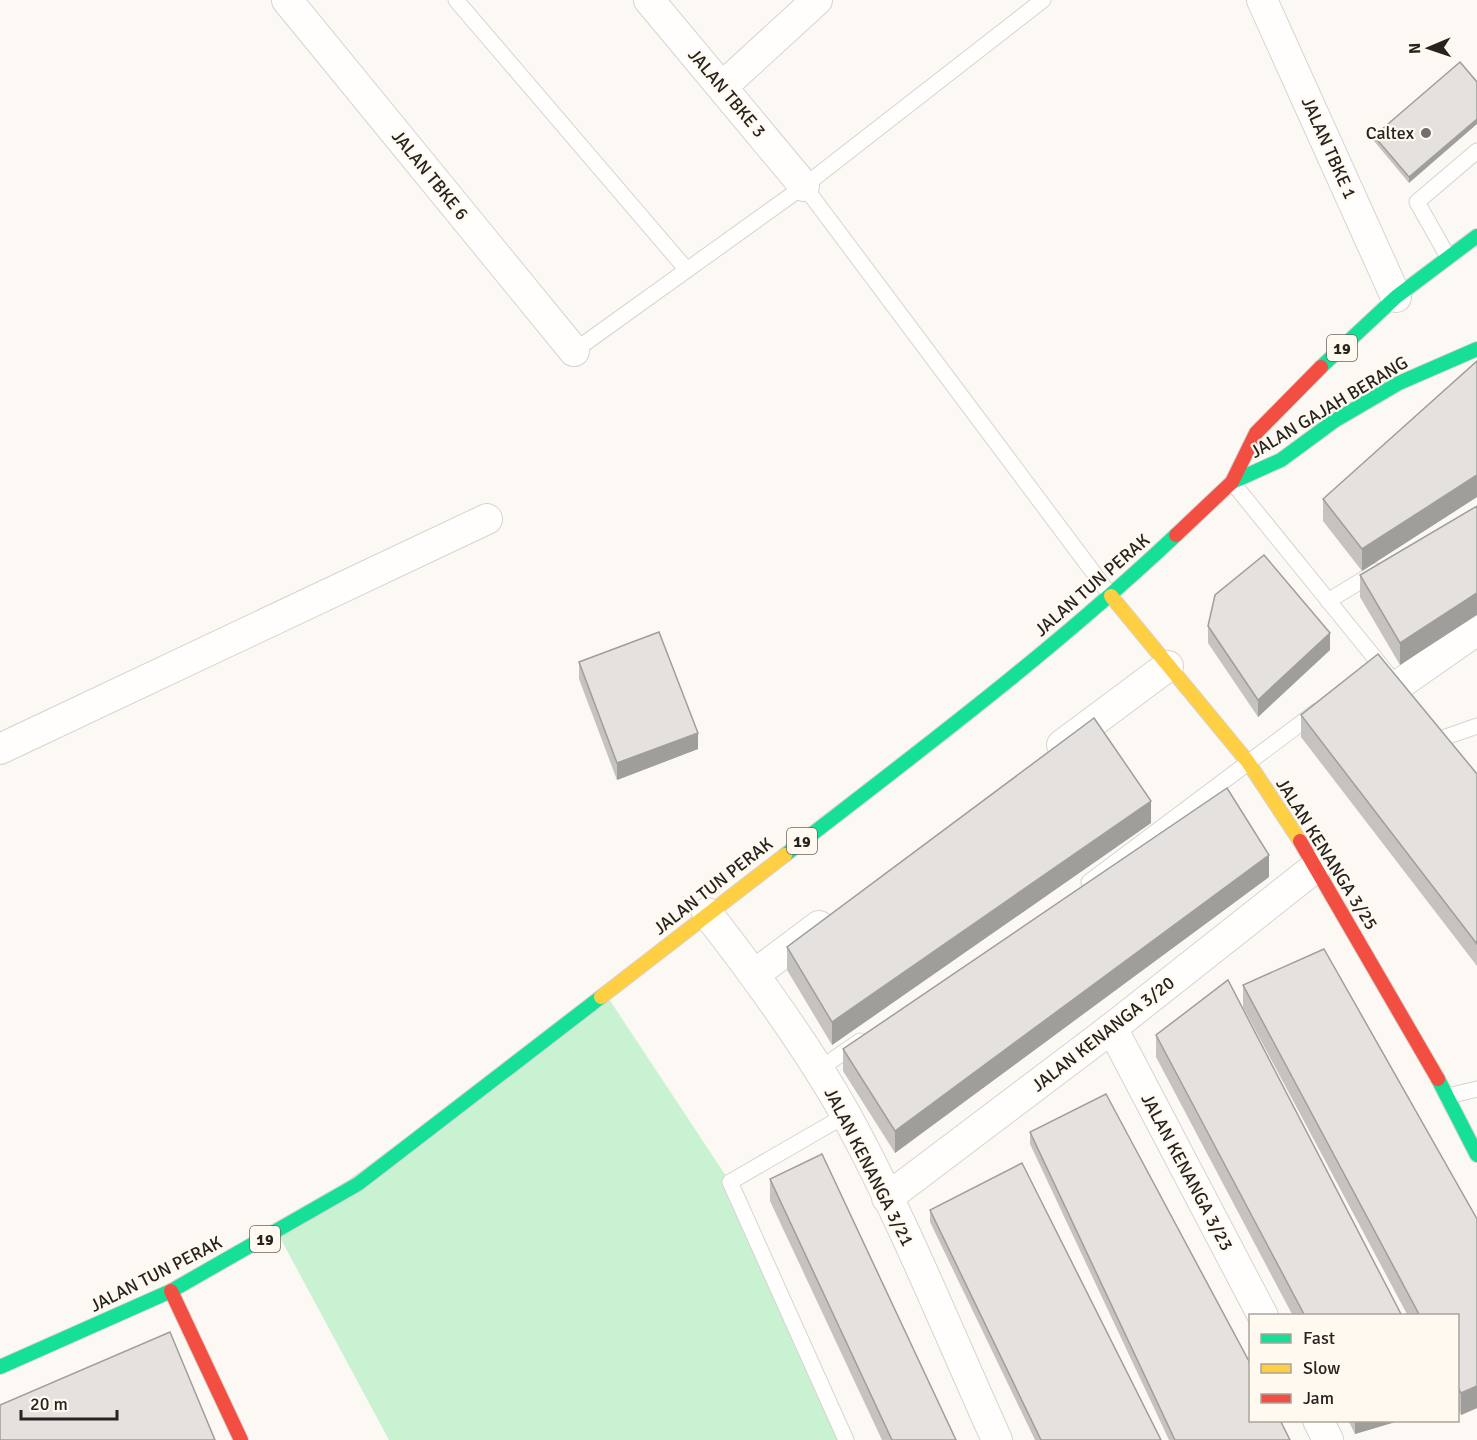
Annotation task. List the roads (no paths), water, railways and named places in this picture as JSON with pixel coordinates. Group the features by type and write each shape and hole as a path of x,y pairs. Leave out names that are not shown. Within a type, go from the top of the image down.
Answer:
{"main road":[{"name":"JALAN TUN PERAK","path":"0,1367 171,1291 358,1184 968,714 1110,596 1232,482 1256,434 1295,391 1396,297 1477,236"},
{"name":"JALAN GAJAH BERANG","path":"1232,482 1281,460 1334,421 1399,383 1477,349"},
{"name":"JALAN KENANGA 3/25","path":"1110,596 1248,762 1317,866 1448,1096 1477,1155"},
{"path":"171,1291 241,1440"}],"street":[{"name":"JALAN TBKE 6","path":"287,0 574,351"},
{"name":"JALAN TBKE 3","path":"649,0 804,186"},
{"path":"722,87 817,0"},
{"name":"JALAN TBKE 1","path":"1262,0 1396,297"},
{"path":"0,749 487,519"},
{"path":"1388,679 1477,630"},
{"path":"1043,759 1168,666"},
{"name":"JALAN KENANGA 3/20","path":"887,1198 1112,1028 1317,866"},
{"path":"755,974 841,910"},
{"name":"JALAN KENANGA 3/21","path":"707,913 755,974 846,1115 887,1198 997,1440"},
{"name":"JALAN KENANGA 3/23","path":"1112,1028 1262,1314"},
{"path":"1319,1422 1328,1440"}],"lane":[{"path":"456,0 687,270"},
{"path":"574,351 804,186 1043,0"},
{"path":"1448,256 1416,202 1477,151"},
{"path":"804,186 1110,596"},
{"path":"1232,482 1388,679"},
{"path":"1328,601 1387,564"},
{"path":"1076,892 1333,699"},
{"path":"1440,739 1477,726"},
{"path":"818,1070 876,1030"},
{"path":"1448,1096 1477,1089"},
{"path":"846,1115 730,1182 846,1440"}],"place":[{"name":"Caltex","path":"1426,133"}]}
